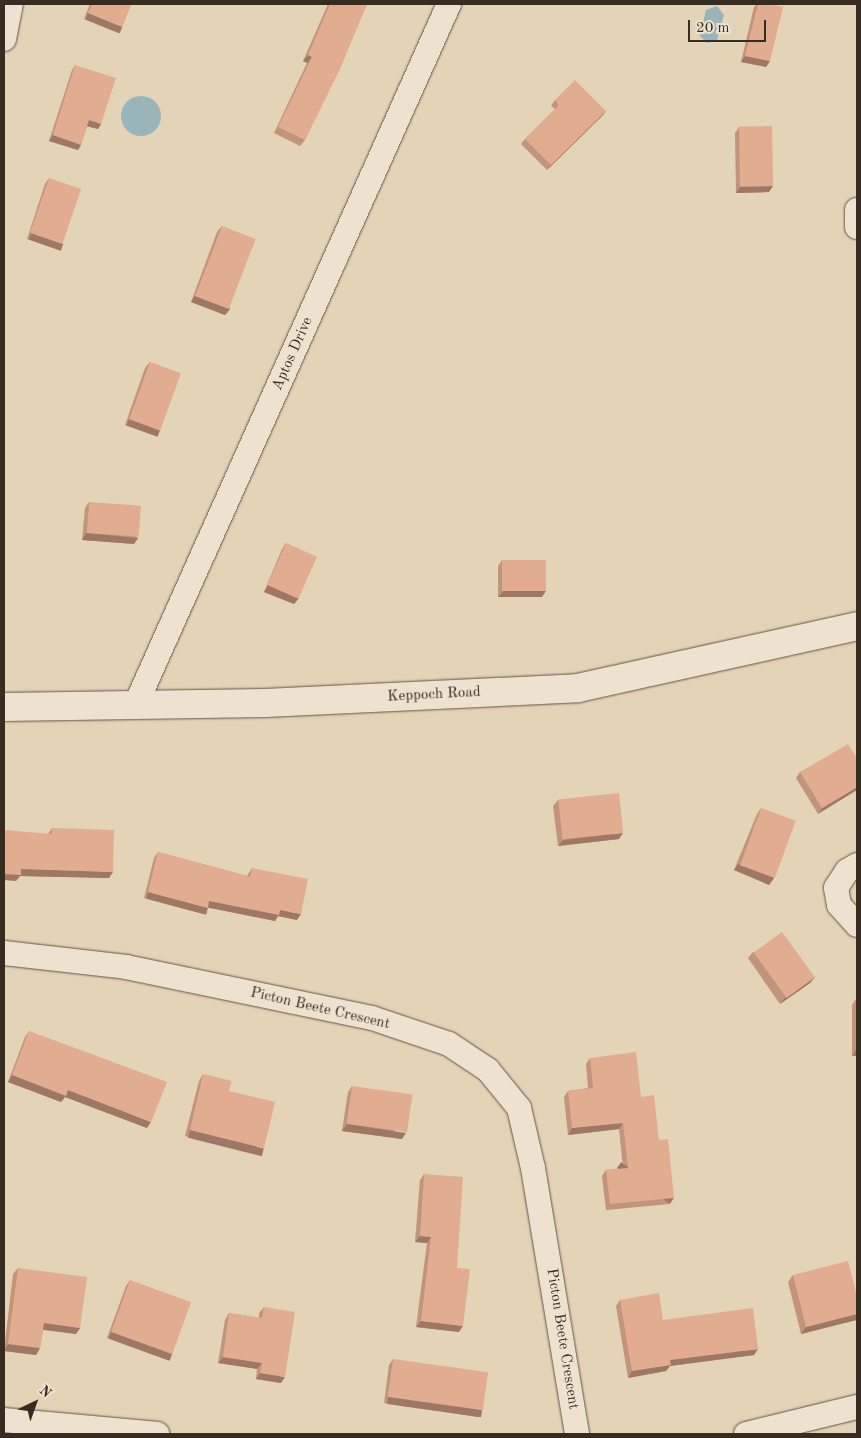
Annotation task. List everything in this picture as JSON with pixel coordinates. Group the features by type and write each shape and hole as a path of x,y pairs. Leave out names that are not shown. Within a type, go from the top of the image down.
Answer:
{"street":[{"path":"4,39 11,4"},
{"name":"Aptos Drive","path":"136,704 450,4"},
{"path":"857,210 857,227"},
{"name":"Keppoch Road","path":"4,707 265,703 578,688 857,626"},
{"path":"857,865 847,871 836,888 839,904 857,925"},
{"name":"Picton Beete Crescent","path":"4,953 126,968 372,1018 449,1044 488,1070 519,1108 533,1168 577,1434"},
{"path":"746,1434 857,1407"},
{"path":"4,1420 157,1434"}],"water":[{"path":"717,6 724,15 717,40 707,43 700,36 706,10"},
{"path":"145,96 152,99 158,105 161,116 160,124 152,133 145,136 137,136 130,133 122,124 121,112 124,105 133,97"}],"building":[{"path":"92,4 131,4 122,27 88,13"},
{"path":"330,4 367,4 340,69 305,140 278,127 312,57 308,55"},
{"path":"758,4 783,7 770,61 745,56"},
{"path":"75,65 116,78 101,124 89,120 81,145 53,135"},
{"path":"575,80 606,111 551,165 525,139 559,105 555,100"},
{"path":"772,126 773,186 740,187 739,127"},
{"path":"49,178 81,189 62,244 30,233"},
{"path":"222,226 256,239 229,309 195,296"},
{"path":"150,362 181,373 160,431 129,419"},
{"path":"89,502 141,506 139,537 87,533"},
{"path":"286,543 317,557 298,599 267,585"},
{"path":"502,560 546,560 546,591 502,591"},
{"path":"848,744 857,758 857,787 822,808 800,772"},
{"path":"619,793 623,833 563,839 558,799"},
{"path":"761,808 796,821 775,878 740,865"},
{"path":"52,828 114,830 113,872 21,869 21,875 4,874 4,830 52,834"},
{"path":"158,852 250,877 252,868 308,879 301,914 280,910 279,915 209,901 208,908 148,892"},
{"path":"782,932 815,977 787,998 754,953"},
{"path":"857,999 857,1050 856,1050"},
{"path":"29,1031 167,1082 151,1122 68,1090 66,1096 12,1075"},
{"path":"636,1052 641,1097 654,1095 659,1140 668,1139 674,1198 610,1204 606,1170 628,1168 623,1123 572,1128 568,1091 593,1088 590,1058"},
{"path":"203,1074 232,1081 229,1091 275,1102 264,1148 190,1130"},
{"path":"352,1086 412,1094 407,1132 347,1124"},
{"path":"424,1174 463,1177 457,1268 470,1269 463,1326 421,1321 431,1237 420,1236"},
{"path":"848,1261 857,1297 857,1314 806,1327 793,1275"},
{"path":"18,1268 87,1277 80,1328 44,1323 40,1348 8,1344"},
{"path":"130,1280 191,1302 172,1354 111,1332"},
{"path":"659,1293 663,1320 753,1308 758,1349 670,1360 671,1365 632,1371 620,1300"},
{"path":"264,1307 295,1312 285,1377 260,1373 262,1363 223,1357 229,1313 262,1318"},
{"path":"393,1359 488,1372 483,1410 388,1397"}]}
